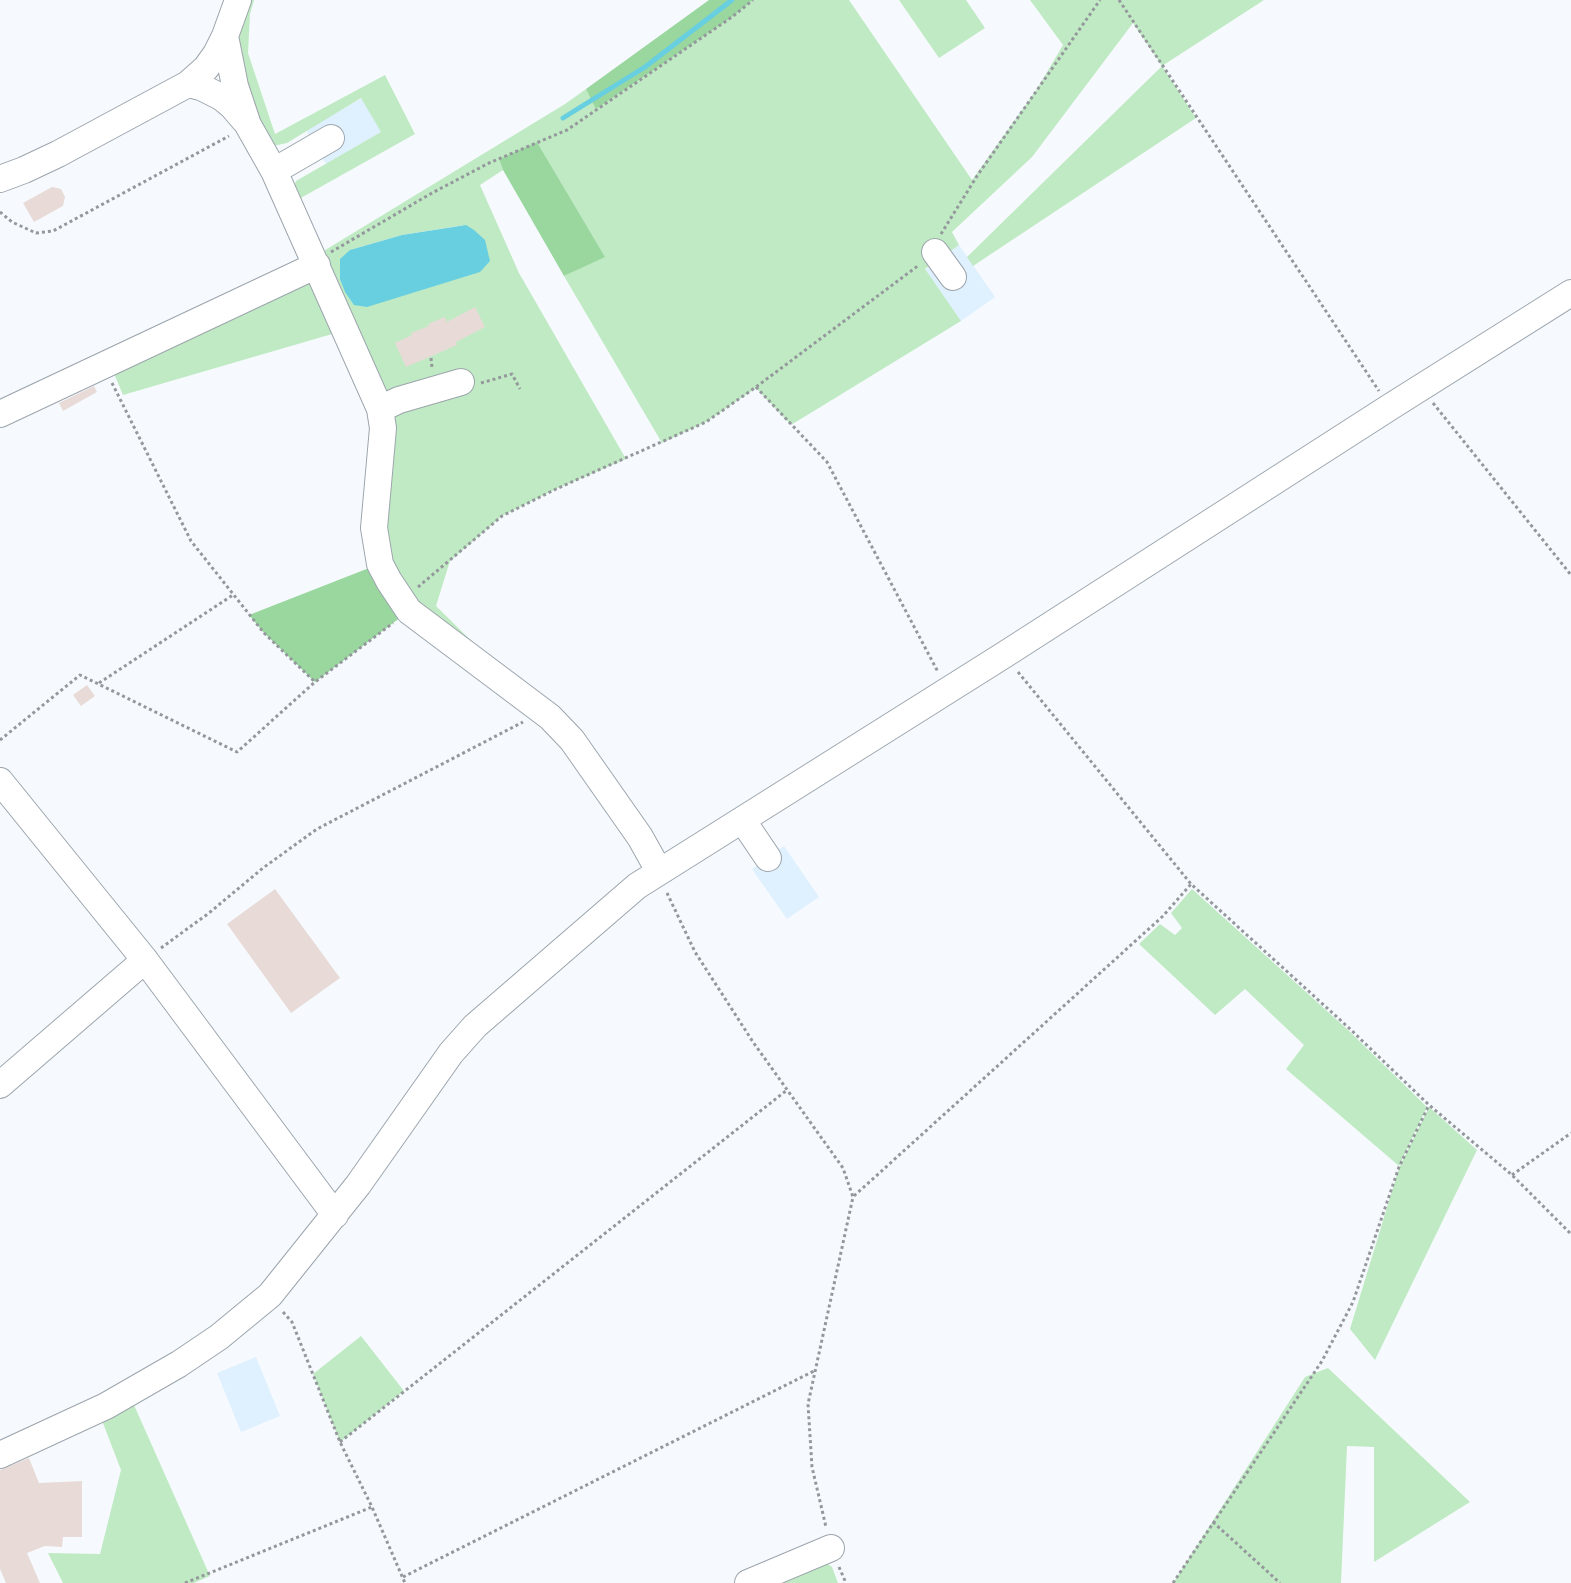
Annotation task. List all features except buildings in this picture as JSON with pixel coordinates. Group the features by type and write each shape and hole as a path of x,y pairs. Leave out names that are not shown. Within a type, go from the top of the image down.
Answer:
{"street":[{"path":"0,179 24,171 189,84 206,68 225,36 238,0"},
{"path":"225,36 229,64 248,125"},
{"path":"189,84 201,87 221,98 232,106 248,125 274,171 380,409 383,428 374,528 380,564 405,605 550,717 579,750 640,837 659,871"},
{"path":"274,171 331,138"},
{"path":"935,252 953,277"},
{"path":"0,414 316,263"},
{"path":"1,1453 106,1406 179,1364 219,1337 270,1295 358,1185 428,1083 475,1026 610,909 659,871 743,821 1004,656 1571,293"},
{"path":"380,409 399,400 461,382"},
{"path":"3,786 145,960 334,1215"},
{"path":"743,821 768,858"},
{"path":"0,1085 145,960"},
{"path":"748,1583 831,1548"}],"path":[{"path":"316,263 432,193 489,163 567,129 732,17 753,0"},
{"path":"0,740 80,675 237,752 405,605 502,516 556,489 706,422 935,252 942,233 977,176 1100,0"},
{"path":"1119,0 1390,407"},
{"path":"0,212 12,222 36,233 53,231 248,125"},
{"path":"103,364 191,541 264,633 315,682"},
{"path":"461,382 478,384 512,374 520,389"},
{"path":"756,387 827,462 947,690"},
{"path":"1421,387 1571,575"},
{"path":"99,683 233,596"},
{"path":"1004,656 1191,884 1349,1028 1429,1105 1512,1175 1571,1234"},
{"path":"145,960 209,913 262,868 317,829 350,810 519,726 539,708"},
{"path":"659,871 672,907 695,952 753,1042 843,1168 853,1197 808,1404 812,1467 831,1548 846,1583"},
{"path":"853,1197 1163,916 1191,884"},
{"path":"340,1442 787,1090"},
{"path":"1173,1583 1317,1369 1353,1302 1399,1167 1429,1105"},
{"path":"1512,1175 1571,1133"},
{"path":"270,1295 292,1322 340,1442 372,1507 405,1583"},
{"path":"402,1577 815,1371"},
{"path":"185,1583 372,1507"},
{"path":"1213,1522 1280,1583"}],"shaded area":[{"path":"362,98 381,132 326,164 306,130"},
{"path":"959,245 995,297 961,321 925,270"},
{"path":"784,846 819,897 787,919 752,869"},
{"path":"256,1357 280,1416 241,1432 217,1373"}],"green space":[{"path":"248,0 254,0 250,14 248,53 275,134 385,75 415,134 299,199 293,188 296,181 381,132 361,98 287,143 273,146 267,142 247,92 236,36"},
{"path":"709,0 753,0 732,17 596,109 586,89"},
{"path":"753,0 849,0 972,180 1037,89 1063,45 1030,0 1264,0 1162,66 1133,23 1032,157 952,232 959,245 925,269 961,321 791,425 756,388 706,422 662,443 564,276 604,256 537,142 499,159 503,170 480,185 519,273 626,459 556,489 502,516 450,561 436,606 501,670 441,628 394,576 382,536 394,440 322,252 586,89 597,108 732,17","holes":["465,225 350,250 402,235"]},
{"path":"899,0 966,0 985,28 939,58"},
{"path":"1162,66 1196,118 973,266 967,257"},
{"path":"537,142 605,257 564,276 503,170 499,159"},
{"path":"314,270 339,332 123,395 110,364"},
{"path":"369,568 401,617 315,682 264,633 249,615"},
{"path":"1192,889 1348,1030 1427,1107 1399,1166 1286,1069 1304,1045 1245,989 1215,1015 1139,944 1160,924 1175,935 1182,928 1171,913"},
{"path":"1429,1107 1477,1150 1375,1360 1350,1329 1399,1168"},
{"path":"361,1336 404,1391 340,1442 313,1374"},
{"path":"1328,1368 1470,1502 1374,1562 1374,1447 1347,1446 1341,1583 1173,1583 1305,1377"},
{"path":"134,1405 210,1576 194,1583 63,1583 48,1553 100,1554 121,1470 101,1418"},
{"path":"821,1559 832,1567 838,1583 761,1583"}],"water":[{"path":"466,225 485,240 490,261 480,272 367,307 354,305 345,292 340,279 340,259 350,250 402,235"}],"waterway":[{"path":"563,118 645,67 732,0"}]}
